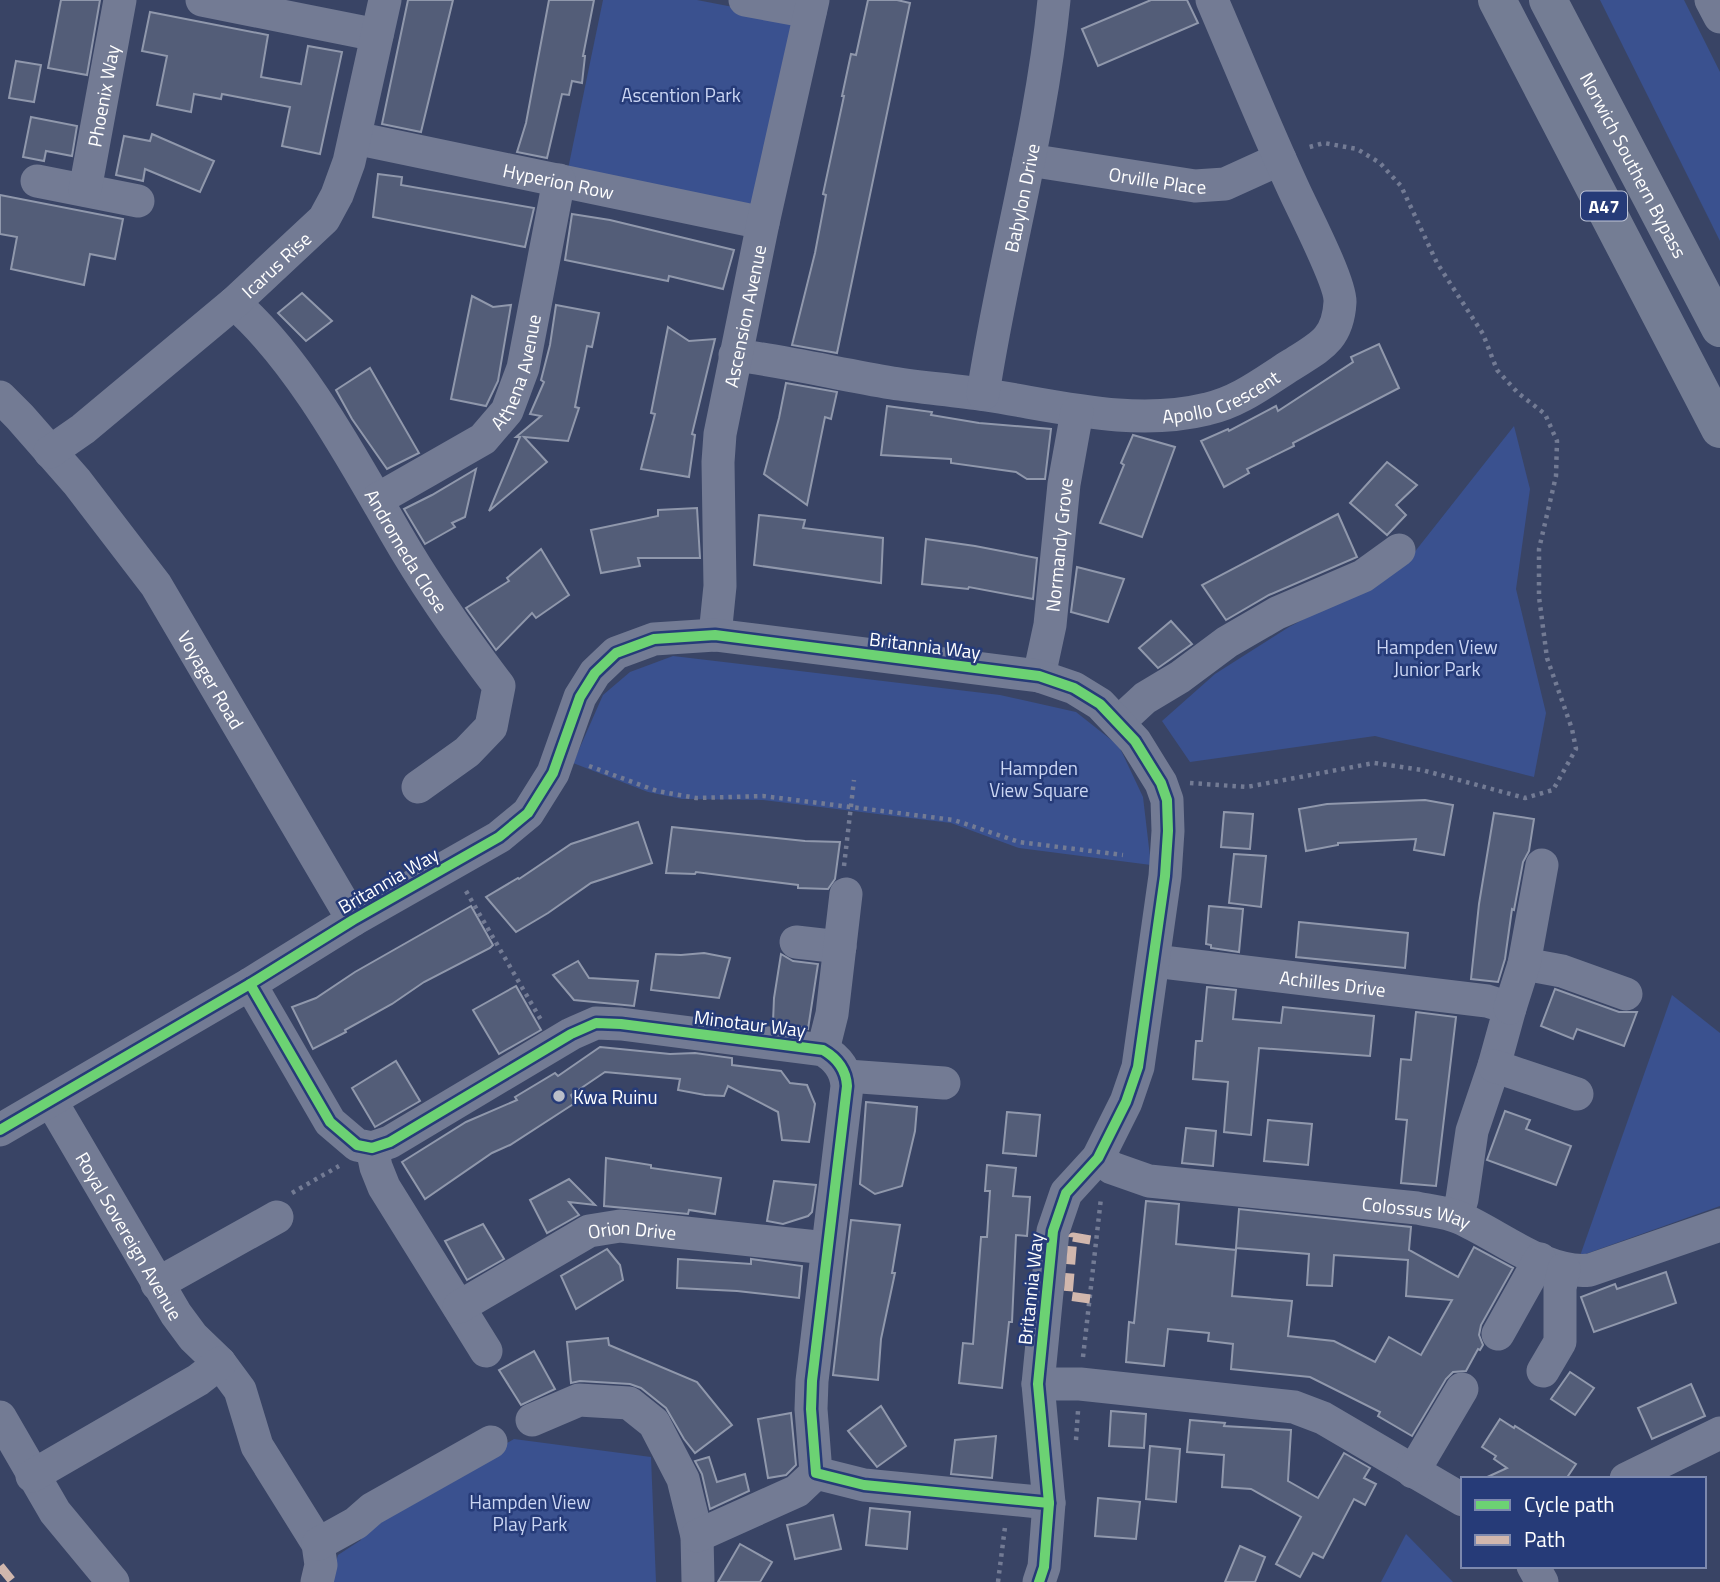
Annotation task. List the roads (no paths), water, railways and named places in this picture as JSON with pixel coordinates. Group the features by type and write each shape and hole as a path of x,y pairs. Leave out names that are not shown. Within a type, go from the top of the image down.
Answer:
{"highway":[{"name":"A47","path":"1497,0 1717,424"},
{"name":"Norwich Southern Bypass","path":"1548,0 1720,328"}],"street":[{"name":"Phoenix Way","path":"85,190 120,0"},
{"path":"202,0 377,35"},
{"name":"Icarus Rise","path":"50,453 83,429 234,303 324,219 337,195 355,138 385,0"},
{"path":"745,0 812,6"},
{"name":"Babylon Drive","path":"984,394 991,342 1029,160 1051,34 1054,0"},
{"name":"Apollo Crescent","path":"735,355 894,383 984,394 1076,412 1154,415 1209,409 1238,399 1326,342 1337,323 1340,299 1334,278 1212,0"},
{"path":"1711,0 1720,17"},
{"name":"Ascension Avenue","path":"715,635 720,586 720,434 763,222 812,6"},
{"name":"Hyperion Row","path":"355,138 763,222"},
{"name":"Orville Place","path":"1029,160 1195,186 1225,184 1280,159"},
{"name":"Athena Avenue","path":"377,499 483,439 507,411 523,368 559,180"},
{"path":"37,181 138,201"},
{"name":"Andromeda Close","path":"234,303 289,362 377,499 438,604 499,686 491,727 467,752 418,787"},
{"name":"Voyager Road","path":"0,397 77,482 156,585 353,920"},
{"name":"Normandy Grove","path":"1039,676 1050,625 1064,484 1076,412"},
{"path":"1119,722 1145,698 1180,677 1227,642 1277,613 1363,576 1399,550"},
{"name":"Britannia Way","path":"0,1130 250,984 353,920 499,837 528,813 553,772 580,697 595,673 616,653 654,639 715,635 1039,676 1074,688 1100,704 1135,741 1161,783 1167,800 1168,831 1154,961 1138,1067 1105,1163 1066,1193 1053,1231 1038,1384 1049,1503 1045,1554 1039,1582"},
{"path":"1457,1216 1472,1131 1524,964 1542,865"},
{"name":"Minotaur Way","path":"823,1050 832,1014 846,894"},
{"path":"796,942 840,947"},
{"name":"Achilles Drive","path":"1154,961 1487,1001 1510,1008"},
{"path":"1524,964 1562,971 1626,994"},
{"path":"250,984 330,1122 357,1145 372,1148 384,1187 486,1351"},
{"name":"Minotaur Way","path":"372,1148 390,1142 555,1044 596,1023 823,1050 835,1058 847,1076"},
{"path":"1494,1066 1577,1094"},
{"path":"816,1473 811,1409 812,1381 847,1076 944,1083"},
{"name":"Royal Sovereign Avenue","path":"51,1101 176,1314 240,1390 257,1446 318,1544"},
{"name":"Colossus Way","path":"1105,1163 1149,1181 1417,1208 1457,1216 1552,1264"},
{"path":"158,1284 276,1217"},
{"path":"1552,1264 1577,1272 1590,1270 1720,1225"},
{"name":"Orion Drive","path":"459,1307 589,1231 620,1226 827,1248"},
{"path":"1498,1334 1552,1264"},
{"path":"1543,1371 1560,1342 1560,1288 1552,1264"},
{"path":"32,1476 198,1380 220,1363"},
{"path":"1038,1384 1080,1384 1294,1407 1322,1418 1461,1499"},
{"path":"1413,1472 1462,1389"},
{"path":"532,1420 579,1401 629,1403 654,1423 683,1479 697,1536 698,1581"},
{"path":"4,1426 55,1512 113,1582"},
{"path":"1630,1477 1720,1433"},
{"path":"317,1582 321,1565 318,1544 356,1522 372,1509 491,1442"},
{"path":"816,1473 864,1485 1049,1503"},
{"path":"697,1536 797,1491 816,1473"}],"place":[{"name":"Kwa Ruinu","path":"559,1096"}],"park label":[{"name":"Ascention Park","path":"681,94"},
{"name":"Hampden View Junior Park","path":"1437,657"},
{"name":"Hampden View Square","path":"1039,778"},
{"name":"Hampden View Play Park","path":"530,1512"}]}
